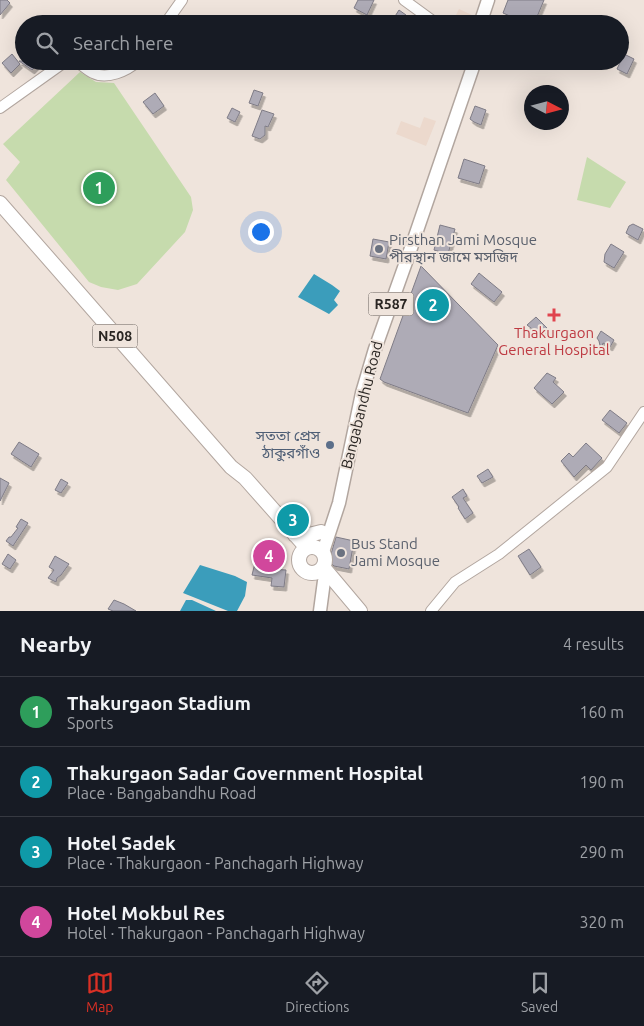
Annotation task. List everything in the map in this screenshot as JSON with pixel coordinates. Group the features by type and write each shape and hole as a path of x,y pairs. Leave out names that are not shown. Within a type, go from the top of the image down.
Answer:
{"highway":[{"name":"N508","path":"0,203 231,467 245,478 311,550"},
{"name":"N508","path":"231,467 238,482 311,550"},
{"path":"295,534 306,535 321,532"},
{"path":"311,550 325,557 321,573"},
{"name":"N508","path":"311,550 299,560 305,571 321,573 360,611"},
{"name":"N508","path":"321,573 351,611"}],"main road":[{"path":"483,15 488,0"},
{"path":"491,15 496,0"},
{"name":"Bangabandhu Road","path":"311,550 321,532 331,501 355,391 367,347 464,70"},
{"name":"Bangabandhu Road","path":"311,550 339,502 362,393 375,349 472,70"},
{"path":"320,611 321,573"}],"street":[{"path":"171,15 182,0"},
{"path":"404,0 425,15"},
{"path":"0,108 53,70"},
{"path":"90,70 101,76 109,76 123,70"},
{"path":"431,611 455,582 499,554 607,467 644,412"}],"shaded area":[{"path":"459,9 472,15 456,15"},
{"path":"424,117 436,121 426,146 396,134 401,121 420,128"}],"green space":[{"path":"80,72 96,82 114,83 191,197 193,210 185,232 137,284 118,290 101,287 89,282 6,180 20,162 3,144"},
{"path":"587,157 626,182 610,208 577,200"}],"water":[{"path":"314,274 340,291 334,300 338,305 329,314 298,297"},
{"path":"200,565 235,576 247,582 245,596 237,611 228,611 183,593"},
{"path":"186,600 192,600 216,611 180,611"}],"building":[{"path":"0,0 7,0 10,3 0,15"},
{"path":"358,0 374,0 367,15 354,8"},
{"path":"508,0 544,0 538,15 508,15 503,13"},
{"path":"399,10 406,15 396,15"},
{"path":"12,54 15,58 15,69 11,73 2,63"},
{"path":"629,56 634,59 629,70"},
{"path":"619,70 629,70 627,74"},
{"path":"254,90 263,93 258,106 249,103"},
{"path":"155,93 164,106 153,114 143,102"},
{"path":"475,106 486,110 481,125 470,119"},
{"path":"232,108 240,112 235,122 227,118"},
{"path":"262,110 274,114 268,127 265,126 265,135 260,139 252,136"},
{"path":"464,159 485,166 479,184 458,178"},
{"path":"633,224 643,229 638,240 626,233 629,226"},
{"path":"440,225 455,229 448,254 434,250"},
{"name":"Pirsthan Jami Mosque পীরস্থান জামে মসজিদ","path":"373,239 389,242 386,259 370,256"},
{"path":"611,244 624,252 614,268 604,262 605,254"},
{"path":"421,266 498,345 468,413 380,379"},
{"path":"479,273 502,292 494,302 471,284"},
{"path":"536,317 547,328 540,335 527,325"},
{"path":"601,331 614,340 610,347 603,343 601,350 597,338"},
{"path":"547,373 556,378 553,382 564,392 552,404 534,388"},
{"path":"610,410 627,423 619,433 602,420"},
{"path":"19,442 39,454 31,467 11,454"},
{"path":"586,443 602,458 591,470 586,465 574,477 561,461 569,453 573,457"},
{"path":"488,469 493,477 482,483 477,476"},
{"path":"0,478 9,483 0,501"},
{"path":"61,479 68,483 61,493 55,490"},
{"path":"463,489 467,496 463,498 473,513 465,519 452,497"},
{"path":"291,508 305,523 301,526 287,512"},
{"path":"21,519 28,523 13,546 6,541 18,528 16,527"},
{"name":"Bus Stand Jami Mosque","path":"336,537 354,541 349,569 334,566 329,561"},
{"path":"529,549 541,567 530,575 518,556"},
{"path":"8,554 16,560 10,569 2,564"},
{"path":"55,556 69,564 57,578 56,582 48,578 54,570 49,567"},
{"path":"256,559 269,562 270,569 286,570 284,587 271,586 272,578 252,575"},
{"path":"114,600 136,611 113,611 108,609"}],"place":[{"name":"Thakurgaon Stadium","path":"99,188"},
{"name":"Pirsthan Jami Mosque পীরস্থান জামে মসজিদ","path":"379,249"},
{"name":"Thakurgaon Sadar Government Hospital","path":"433,305"},
{"name":"Thakurgaon General Hospital","path":"554,315"},
{"name":"সততা প্রেস ঠাকুরগাঁও","path":"330,445"},
{"name":"Hotel Sadek","path":"293,520"},
{"name":"Bus Stand Jami Mosque","path":"341,553"},
{"name":"Hotel Mokbul Res","path":"269,556"}]}
